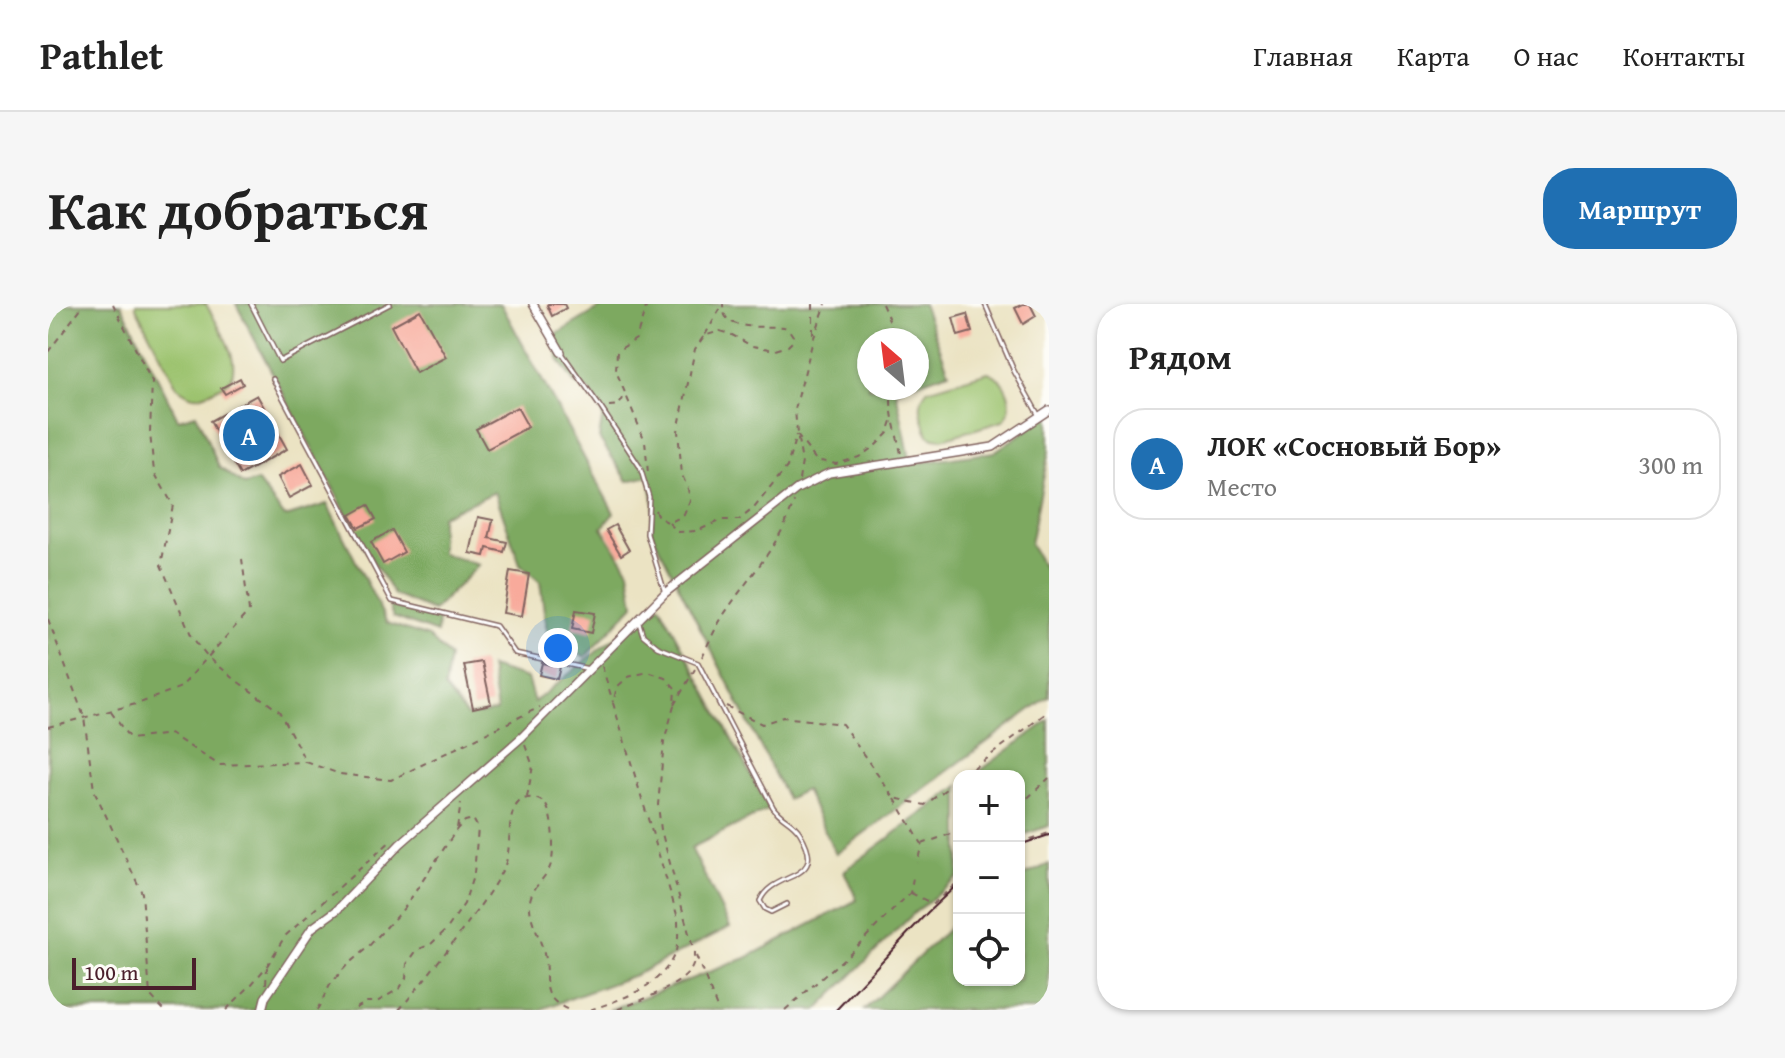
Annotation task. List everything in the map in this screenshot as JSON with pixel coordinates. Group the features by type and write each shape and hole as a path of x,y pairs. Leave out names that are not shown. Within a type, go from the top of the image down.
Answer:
{"street":[{"path":"533,304 561,352"},
{"path":"262,1010 265,998 312,928 337,910 400,844 522,737 665,593 797,489 829,473 993,447 1049,410"}],"lane":[{"path":"251,304 280,361 390,304"},
{"path":"985,304 1014,371 1040,416"},
{"path":"561,352 640,467 649,497 647,534 665,593"},
{"path":"273,379 392,601 496,626 515,653 589,669"},
{"path":"638,620 643,635 658,647 698,663 773,807 779,816 793,824 808,850 809,860 805,869 764,891 760,901 771,912 787,904"}],"path":[{"path":"48,352 84,304"},
{"path":"113,304 152,382 150,433 154,472 173,505 161,565 192,637 208,657 279,711 306,762"},
{"path":"647,304 636,339 617,351 616,371 645,441 649,479"},
{"path":"700,342 722,304"},
{"path":"669,523 684,515 690,500 682,475 678,431 695,349 704,336 720,331 752,346 775,350 792,342 793,336 784,327 731,323 725,316 722,304"},
{"path":"813,304 813,340"},
{"path":"674,706 726,611 778,539 790,516 802,462 795,409 826,304"},
{"path":"882,304 891,328"},
{"path":"601,408 619,405 626,394"},
{"path":"891,400 903,461"},
{"path":"797,434 816,460 836,464 859,457 875,446 888,433 893,418"},
{"path":"654,509 658,517 678,532 697,531 721,520 739,520 754,508 787,467 797,434"},
{"path":"48,727 140,703 181,687 249,611 242,559"},
{"path":"48,619 84,717 94,790 142,893 150,995 164,1010"},
{"path":"590,1010 619,1000 665,972 677,948 678,918 600,658"},
{"path":"613,703 617,687 628,677 648,672 666,678 675,688 674,706 664,742 658,805 661,830 694,952 718,1010"},
{"path":"718,701 762,724 783,717 842,724 922,844 917,863"},
{"path":"111,711 130,739 170,734 219,765 306,762 340,774 391,780 548,703"},
{"path":"971,770 1049,711"},
{"path":"522,737 533,766 527,798"},
{"path":"1025,800 1049,778"},
{"path":"894,798 925,805 953,784"},
{"path":"457,794 462,805 457,829"},
{"path":"399,1010 479,909 506,863 512,812 520,800 527,798 537,798 547,805 551,815 551,864 534,889 530,911 543,949 550,997 569,1010"},
{"path":"317,1010 330,985 347,965 405,907 457,829 465,821 473,819 478,828 474,873 464,904 447,929 431,944 417,950 407,964 406,978 400,988 377,1002 367,1002 353,1010"},
{"path":"922,844 953,833"},
{"path":"1022,842 1049,833"},
{"path":"226,1010 267,966 285,936 391,841"},
{"path":"785,1010 848,955 910,893 913,878"},
{"path":"910,893 933,904 953,886"},
{"path":"616,1010 660,993 689,972 693,966 694,952"}],"green space":[{"path":"48,304 121,304 178,419 196,414 219,467 244,485 257,481 285,517 327,504 387,623 429,637 449,657 444,688 467,716 497,711 490,667 527,678 534,702 660,605 769,809 691,848 730,927 635,975 539,1010 48,1010"},
{"path":"136,304 206,304 231,353 233,373 229,381 198,396 177,387"},
{"path":"236,304 501,304 614,513 602,528 629,570 634,605 585,657 547,634 540,582 520,564 495,492 441,516 441,553 479,565 433,611 394,595 364,547"},
{"path":"607,304 923,304 949,372 929,379 929,328 857,328 857,400 898,400 911,464 994,452 1049,415 1049,451 1030,544 1049,576 1049,696 836,854 805,790 787,799 651,531 654,504 649,476 628,481 599,438 603,414 590,391 575,384 558,359 557,334"},
{"path":"988,372 1005,386 1010,408 1003,421 942,439 934,438 928,435 922,417 921,401 929,400 929,389"},
{"path":"389,606 438,619 437,633 393,617"},
{"path":"1049,720 1049,826 1025,834 1025,770 981,770"},
{"path":"953,790 953,882 913,914 817,1010 609,1010 746,958 857,900 844,871"},
{"path":"1049,864 1049,1010 864,1010 953,924 953,986 1025,986 1025,875"}],"building":[{"path":"548,304 564,304 566,308 552,316"},
{"path":"1030,304 1036,316 1023,324 1015,308"},
{"path":"420,310 446,357 416,373 391,326"},
{"path":"967,314 972,332 958,336 953,318"},
{"path":"240,378 243,384 225,394 221,388"},
{"path":"257,395 287,449 240,475 210,421"},
{"path":"517,407 528,427 487,449 476,429"},
{"path":"302,464 313,485 289,498 278,477"},
{"path":"368,505 376,519 358,528 350,515"},
{"path":"478,517 493,520 489,538 507,542 504,552 487,548 485,556 470,553"},
{"path":"615,525 629,550 621,555 606,530"},
{"path":"392,530 404,552 383,564 371,542"},
{"path":"510,571 529,574 522,616 503,613"},
{"path":"576,610 595,613 591,633 572,629"},
{"path":"482,662 491,704 473,708 464,665"},
{"path":"542,663 560,667 557,679 539,675"}],"railway":[{"path":"1025,843 1049,835"},
{"path":"836,1010 953,889"}],"place":[{"name":"ЛОК «Сосновый Бор»","path":"249,435"}]}
